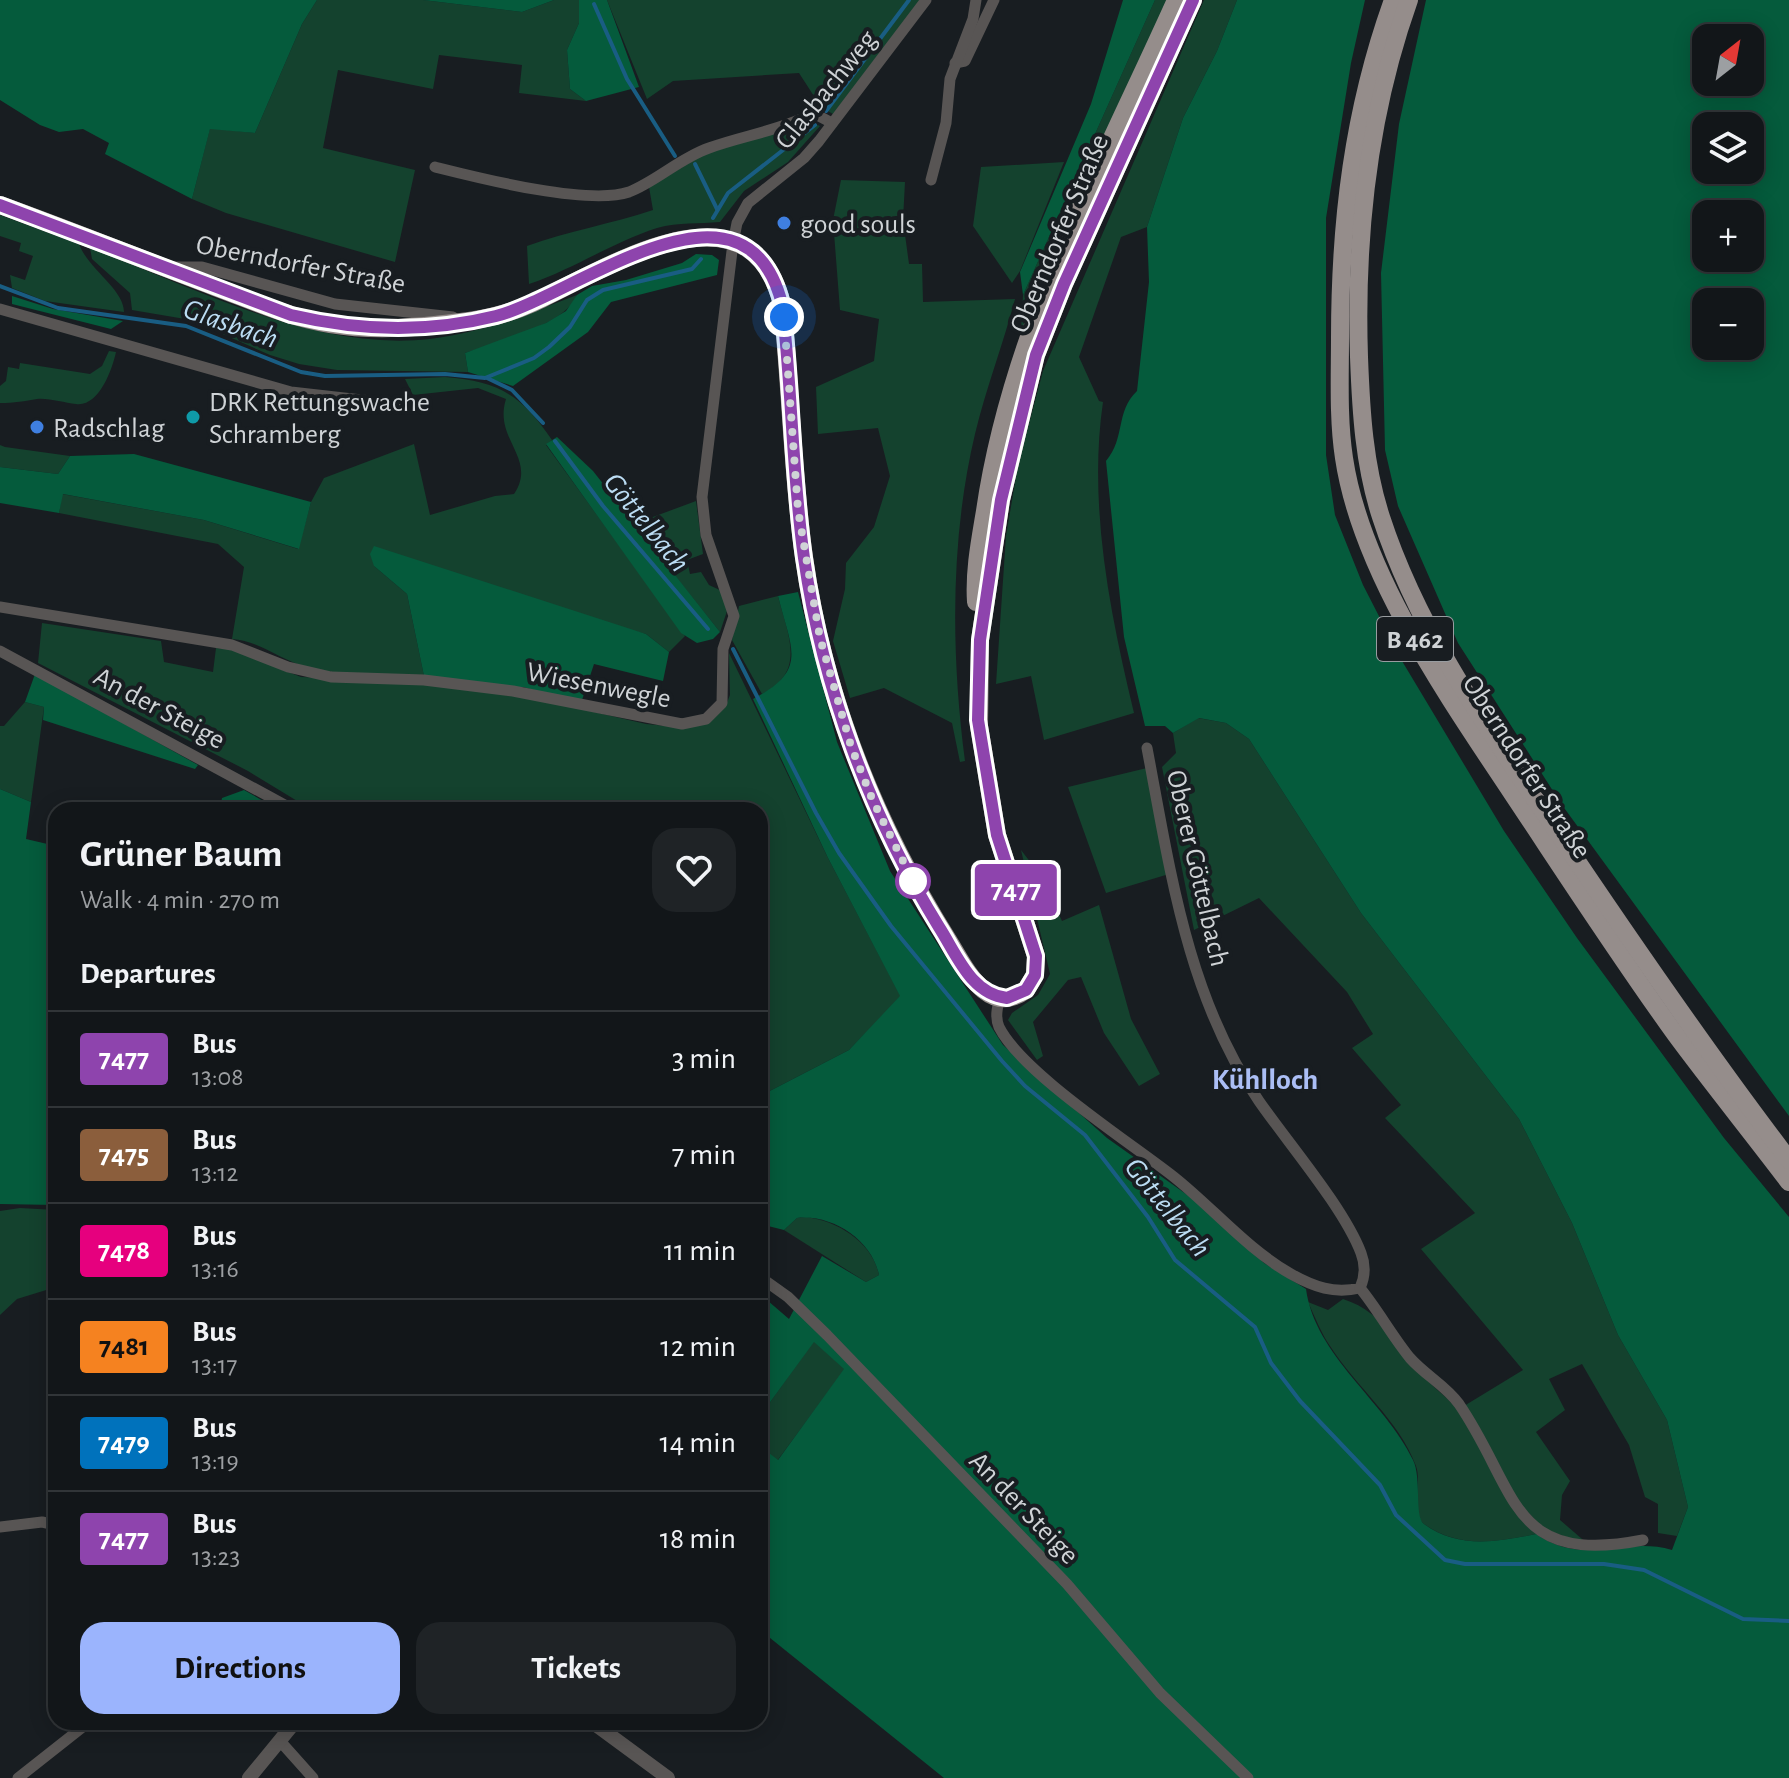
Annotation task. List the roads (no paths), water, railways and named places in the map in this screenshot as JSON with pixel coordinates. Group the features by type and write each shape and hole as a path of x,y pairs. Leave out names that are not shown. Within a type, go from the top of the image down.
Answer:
{"main road":[{"name":"Oberndorfer Straße","path":"0,205 291,315 329,324 376,329 474,320 530,304 611,264 669,241 696,238 733,243 763,263 775,280 782,304 804,560 830,677 851,746 873,801 932,915 972,980 988,995 1013,997 1026,990 1037,964 1033,941 997,835 979,726 980,640 975,598 978,553 993,458 1011,384 1054,274 1176,0"},
{"name":"Oberndorfer Straße","path":"980,640 1008,463 1036,355 1064,284 1193,0"},
{"name":"Oberndorfer Straße","path":"1393,0 1354,142 1342,224 1340,375 1344,458 1360,517 1389,588 1425,657 1480,745 1677,1036 1789,1182"},
{"name":"Oberndorfer Straße","path":"1409,0 1381,96 1369,152 1360,224 1357,299 1359,376 1365,454 1380,514 1402,575 1440,649 1492,736 1612,914 1789,1160"}],"street":[{"name":"Glasbachweg","path":"733,243 737,223 748,203 804,158 926,0"},
{"path":"931,180 942,143 950,79 973,19 976,0"},
{"path":"955,63 965,61 994,0"},
{"path":"435,167 485,179 556,190 616,194 637,188 705,149 808,116 817,115 832,123"},
{"name":"Wiesenwegle","path":"0,607 232,645 288,667 331,677 424,680 513,691 682,724 706,719 722,703 723,649 734,616 732,601 708,544 702,497 733,243"},
{"path":"0,309 291,392 397,404"},
{"name":"An der Steige","path":"0,651 242,778 281,802"},
{"name":"Oberer Göttelbach","path":"1147,748 1187,946 1217,1023 1252,1091 1331,1202 1361,1252 1364,1278 1360,1288"},
{"path":"1000,998 996,1019 1000,1030 1026,1058 1060,1090 1175,1178 1260,1253 1288,1272 1319,1287 1338,1293 1360,1288 1410,1357 1457,1401 1481,1439 1503,1486 1530,1522 1557,1542 1578,1547 1606,1547 1643,1540"},
{"name":"An der Steige","path":"768,1283 788,1297 827,1335 1067,1584 1160,1693 1248,1778"},
{"path":"0,1527 48,1523"},
{"path":"18,1778 79,1730"},
{"path":"249,1778 285,1730"},
{"path":"287,1730 313,1778"},
{"path":"603,1730 668,1778"}],"waterway":[{"name":"Glasbach","path":"826,111 909,0"},
{"path":"594,4 627,79 675,156"},
{"name":"Glasbach","path":"713,218 728,193 815,125"},
{"path":"695,164 717,209"},
{"name":"Glasbach","path":"0,286 58,308 186,326 301,372 325,376 445,374 485,378 534,358 549,347 570,327 587,300 603,290 692,269 701,259"},
{"name":"Göttelbach","path":"487,378 512,390 543,423"},
{"name":"Göttelbach","path":"555,441 603,506 708,629"},
{"name":"Göttelbach","path":"733,649 816,813 839,853 891,926 1025,1086 1085,1135 1148,1217 1175,1260 1255,1327 1271,1363 1300,1401 1380,1485 1396,1515 1445,1560 1465,1564 1604,1564 1644,1570 1743,1619 1789,1621"}],"place":[{"name":"good souls","path":"784,223"},
{"name":"DRK Rettungswache Schramberg","path":"193,417"},
{"name":"Radschlag","path":"37,427"}],"district":[{"name":"Kühlloch","path":"1265,1079"}]}
